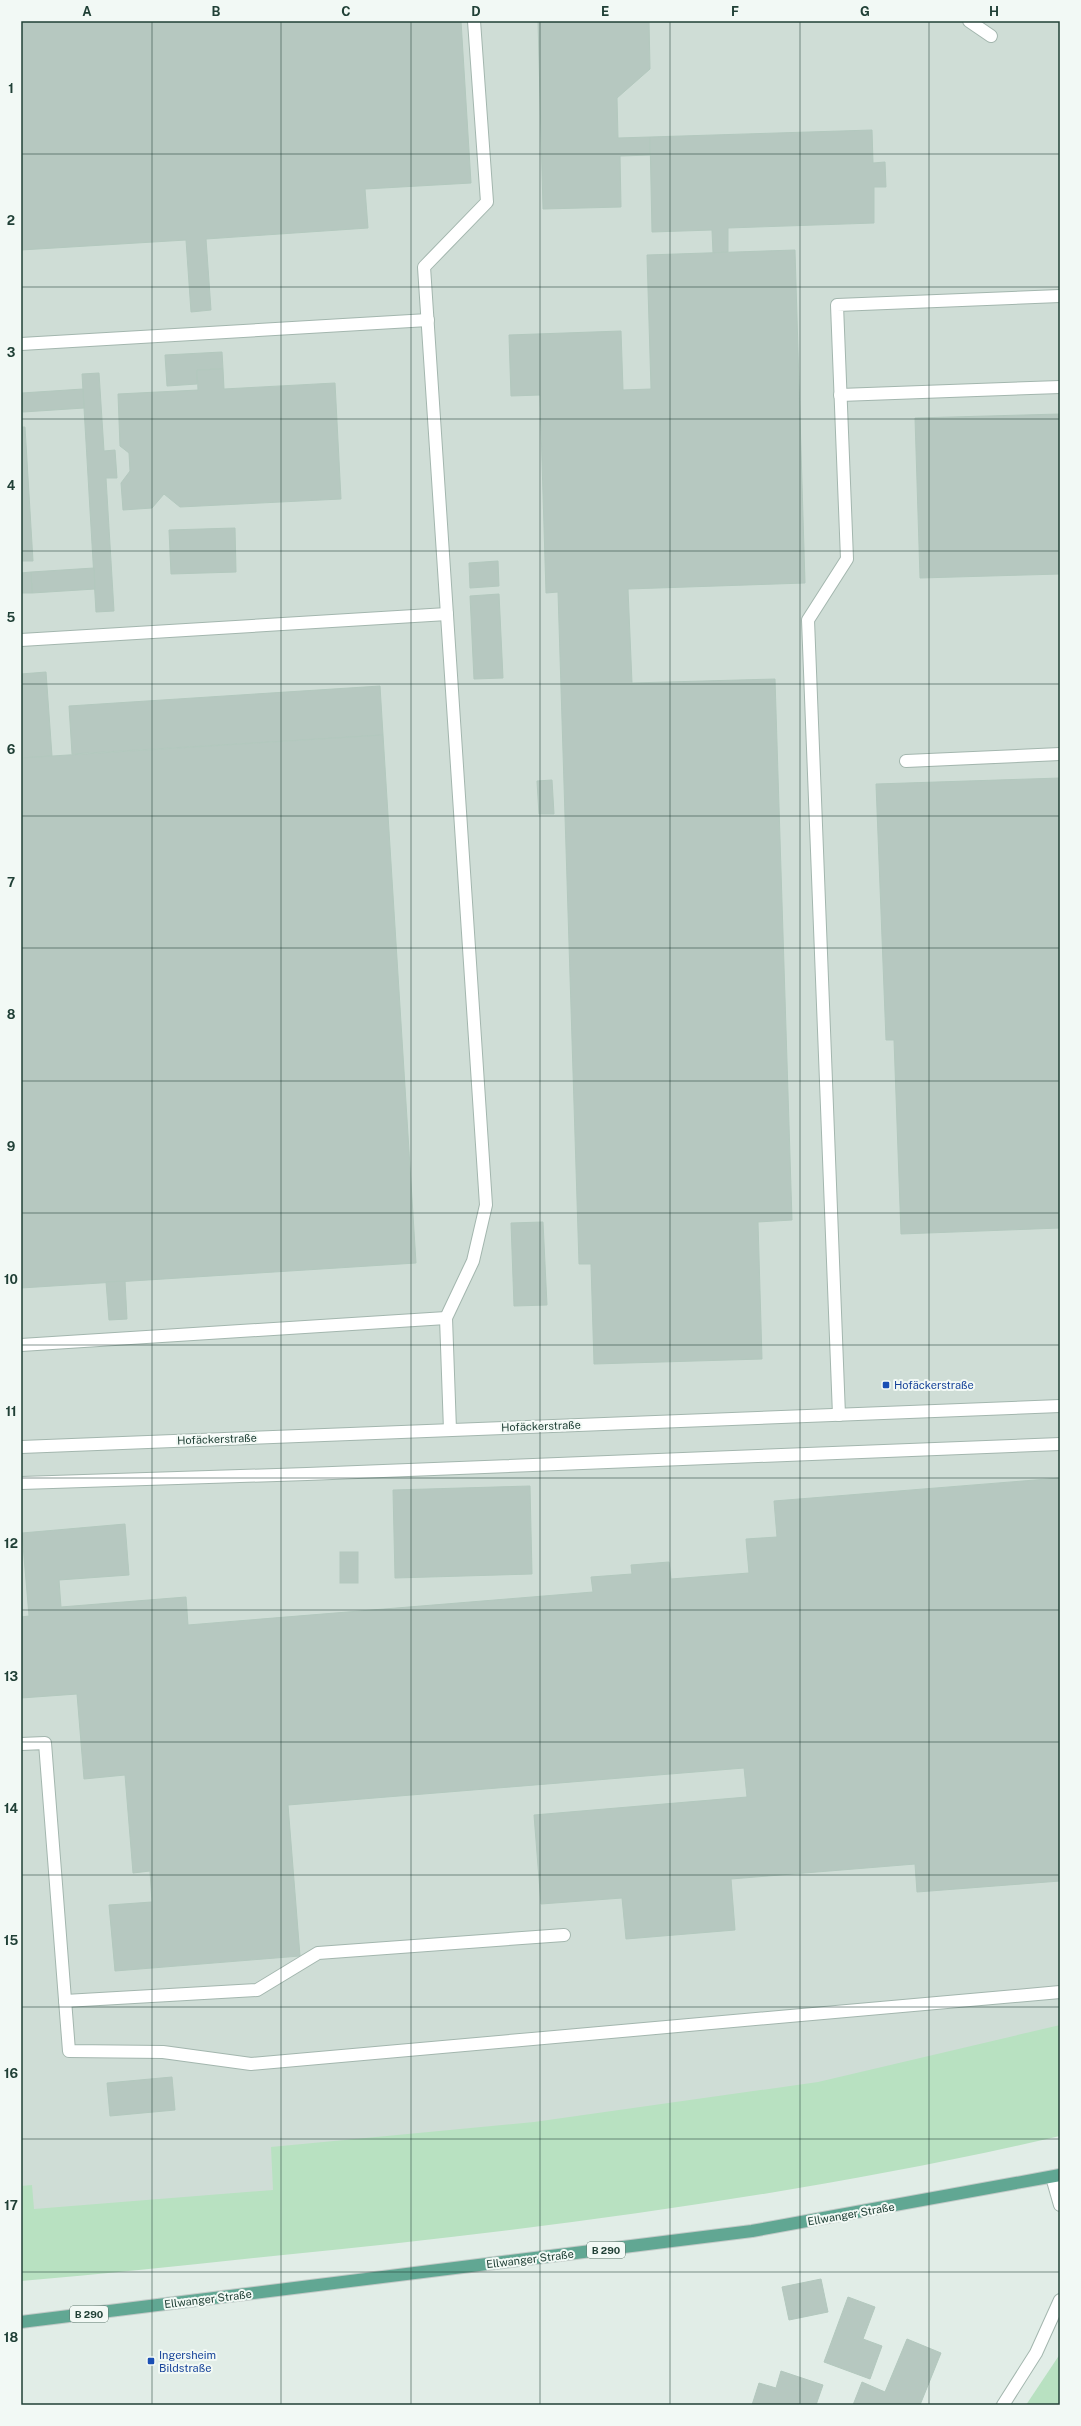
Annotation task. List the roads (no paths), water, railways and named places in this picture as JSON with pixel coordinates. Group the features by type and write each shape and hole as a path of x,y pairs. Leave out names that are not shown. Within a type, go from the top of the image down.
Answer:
{"main road":[{"name":"Ellwanger Straße","path":"21,2322 752,2232 1056,2176"}],"street":[{"path":"450,1430 446,1318 473,1261 486,1205 424,267 488,202 474,21"},
{"path":"969,21 991,36"},
{"path":"839,1415 808,620 847,559 837,305 1060,296"},
{"path":"21,344 428,320"},
{"path":"840,395 1060,387"},
{"path":"21,640 447,614"},
{"path":"906,761 1060,754"},
{"path":"21,1345 446,1318"},
{"name":"Hofäckerstraße","path":"21,1447 1060,1406"},
{"path":"21,1483 299,1474 1060,1444"},
{"path":"21,1744 45,1743 69,2051 163,2052 251,2064 1060,1992"},
{"path":"65,2001 257,1990 318,1953 564,1935"},
{"path":"1056,2176 1060,2205"},
{"path":"1003,2405 1036,2353 1060,2300"}],"place":[{"name":"Hofäckerstraße","path":"886,1385"},
{"name":"Ingersheim Bildstraße","path":"151,2361"}]}
